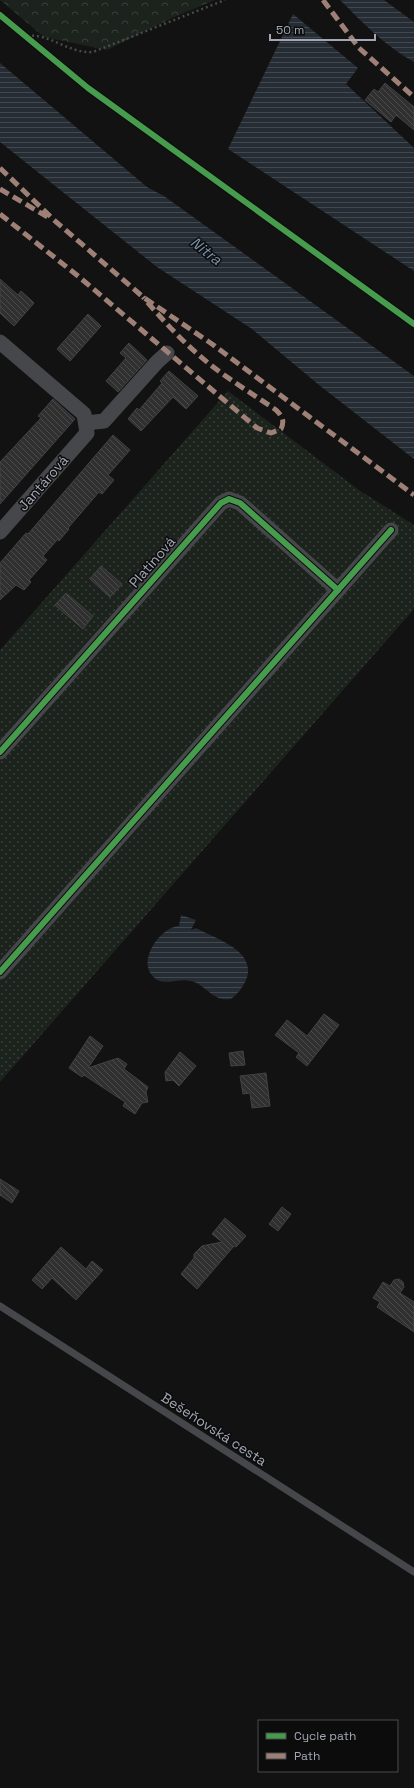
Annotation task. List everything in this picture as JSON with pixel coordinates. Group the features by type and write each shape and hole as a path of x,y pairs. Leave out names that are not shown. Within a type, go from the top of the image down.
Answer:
{"street":[{"path":"0,342 84,414 86,428 104,421 157,362 167,353"},
{"name":"Jantárová","path":"0,532 86,428"},
{"name":"Platinová","path":"0,752 221,503 229,499 240,503 338,590"},
{"path":"0,972 391,530"}],"lane":[{"name":"Bešeňovská cesta","path":"0,1306 414,1572"}],"path":[{"path":"24,34 37,35 77,51 93,52 225,0"},
{"path":"24,34 33,42"}],"green space":[{"path":"0,0 215,0 172,18 107,50 44,37"},
{"path":"228,391 359,490 414,525 414,609 0,1082 0,650"}],"water":[{"path":"340,0 384,0 414,22 414,62 393,49 366,26"},
{"path":"293,14 358,68 346,84 414,148 414,271 228,149"},
{"name":"Nitra","path":"0,63 147,187 164,196 414,376 414,459 319,385 252,329 157,267 0,142"},
{"path":"181,915 196,920 191,930 196,928 233,947 246,961 248,970 246,980 240,991 231,999 224,999 214,996 197,983 191,981 164,982 155,978 151,974 148,967 148,960 154,944 165,932 179,926"}],"building":[{"path":"385,83 414,107 414,130 396,115 391,122 365,100 374,89 378,92"},
{"path":"0,279 18,295 21,291 34,303 14,326 0,313"},
{"path":"88,314 101,326 70,361 57,349"},
{"path":"129,343 147,360 118,392 106,381 126,358 120,353"},
{"path":"169,371 198,396 186,409 173,397 141,431 128,419 137,408 139,410 162,383 160,381"},
{"path":"53,399 75,419 0,504 0,462 41,418 38,416"},
{"path":"113,435 130,450 108,475 114,480 102,494 99,492 68,528 69,529 59,541 58,539 43,556 47,560 29,580 31,582 24,590 16,585 0,600 0,563 26,533 28,534"},
{"path":"101,566 122,584 110,597 90,579"},
{"path":"66,593 93,616 83,629 55,605"},
{"path":"324,1014 339,1025 307,1066 296,1057 299,1053 275,1035 287,1020 307,1036"},
{"path":"90,1036 103,1046 88,1068 118,1058 127,1064 124,1069 148,1087 146,1092 148,1102 142,1103 135,1114 123,1106 125,1102 84,1075 82,1077 69,1068"},
{"path":"243,1051 245,1065 231,1066 229,1053"},
{"path":"180,1052 196,1066 179,1086 173,1080 166,1081 165,1072"},
{"path":"266,1073 270,1106 252,1108 250,1093 243,1094 240,1076"},
{"path":"0,1179 19,1191 12,1203 0,1195"},
{"path":"282,1207 291,1214 278,1231 269,1224"},
{"path":"225,1218 246,1236 236,1247 234,1246 197,1289 181,1274 194,1258 194,1254 202,1246 222,1242 212,1234"},
{"path":"61,1247 86,1269 92,1261 103,1270 76,1300 52,1278 42,1289 32,1280"},
{"path":"399,1279 403,1282 404,1287 400,1293 414,1302 414,1332 377,1307 380,1302 373,1298 383,1282 390,1286 394,1280"}],"marked path":[{"path":"323,0 359,48 414,97"},
{"path":"0,168 54,220 143,297 212,344 414,495"},
{"path":"0,189 51,219"},
{"path":"0,214 78,276 257,428 271,433 281,429 283,423 282,418 276,410 209,364 170,327 143,297"}],"cycle path":[{"path":"0,15 88,88 414,324"},
{"path":"0,752 221,503 229,499 240,503 338,590"},
{"path":"0,972 391,530"}]}
